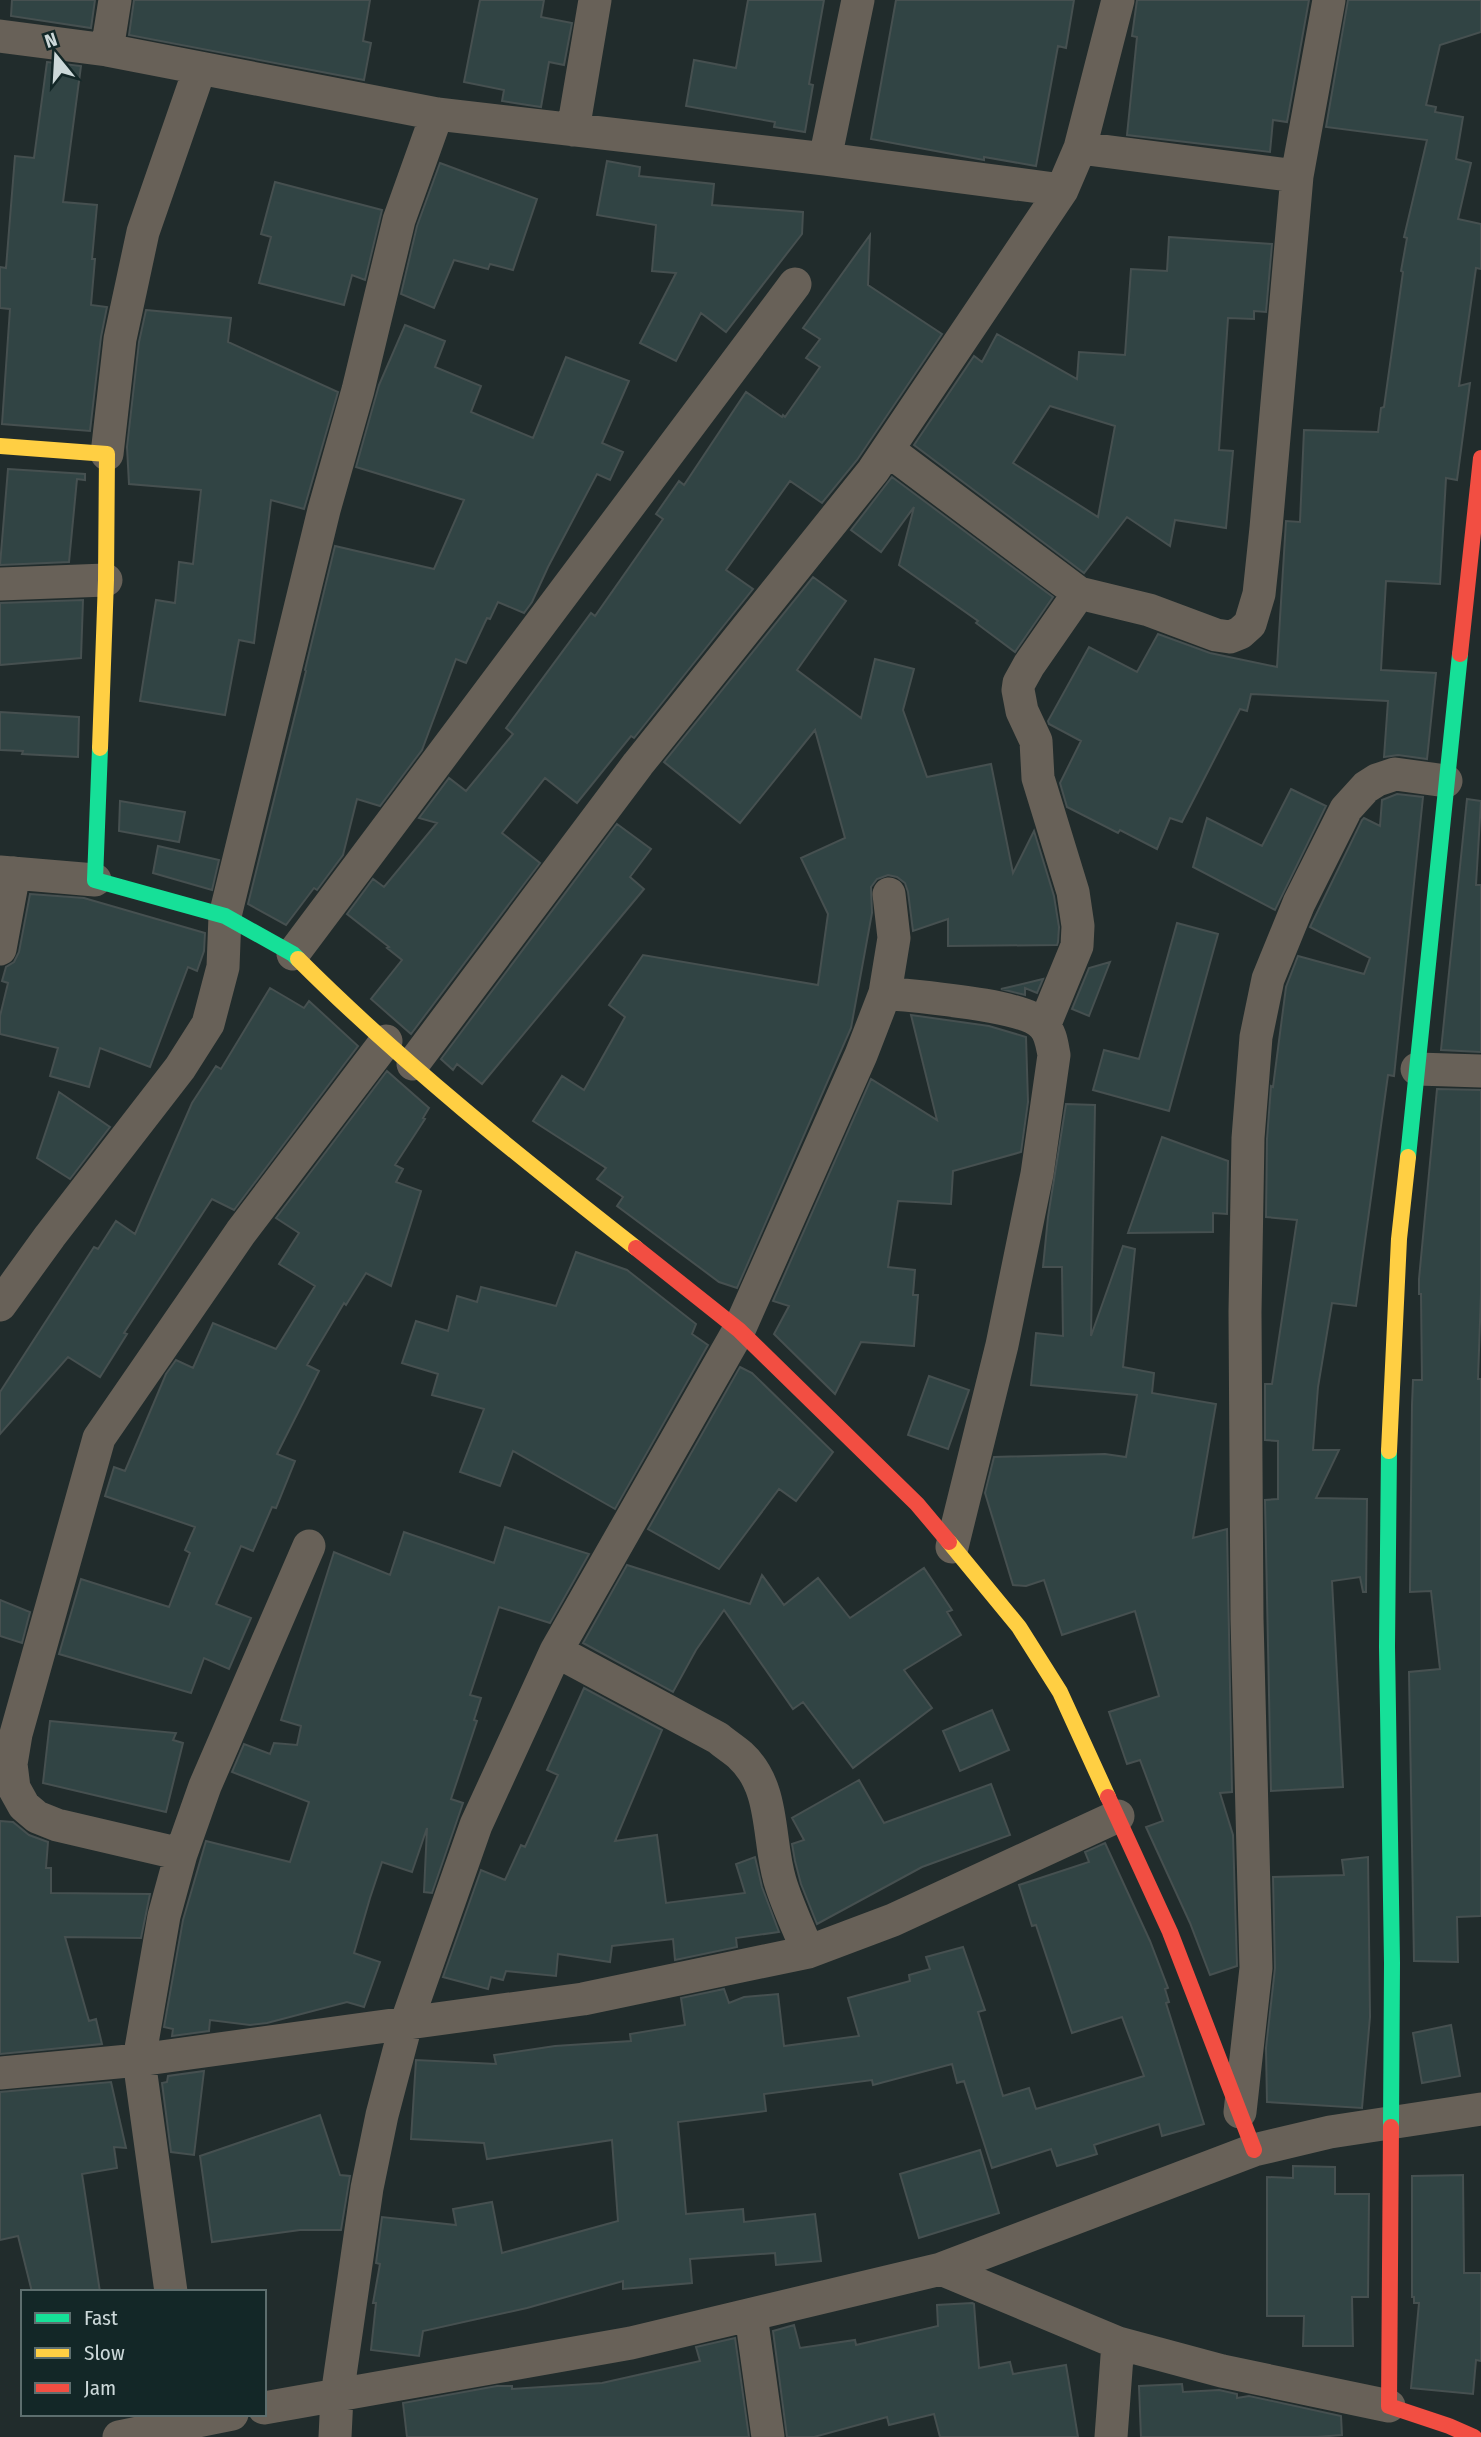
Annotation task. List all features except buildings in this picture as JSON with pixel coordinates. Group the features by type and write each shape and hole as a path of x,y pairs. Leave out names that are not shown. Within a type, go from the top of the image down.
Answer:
{"street":[{"path":"107,50 115,0"},
{"path":"573,130 595,0"},
{"path":"825,159 859,0"},
{"path":"413,1064 638,764 888,450 1062,190 1080,148 1118,0"},
{"path":"888,450 1079,593 1149,610 1216,635 1230,636 1240,633 1250,624 1259,594 1266,528 1297,176 1329,0"},
{"path":"0,36 107,50 437,114 825,159 1062,190"},
{"path":"95,880 106,580 107,454 120,340 142,232 200,68"},
{"path":"0,1305 180,1068 208,1024 223,967 225,916 324,510 358,390 399,220 437,114"},
{"path":"1080,148 1297,176"},
{"path":"293,954 795,284"},
{"path":"0,446 107,454"},
{"path":"1389,2406 1392,1963 1387,1647 1390,1404 1399,1239 1446,781 1471,655 1481,458"},
{"path":"0,584 106,580"},
{"path":"1044,1026 1076,946 1078,926 1073,892 1038,778 1036,741 1022,711 1018,690 1019,682 1079,593"},
{"path":"1240,2112 1256,1968 1247,1619 1245,1312 1248,1138 1256,1037 1268,979 1299,902 1346,809 1366,787 1395,774 1446,781"},
{"path":"0,948 7,872 95,880 225,916 293,954 339,1000 548,1179 739,1330 917,1504 1019,1627 1060,1692 1170,1932 1254,2150"},
{"path":"335,2437 337,2396 367,2188 382,2115 406,2024 476,1825 556,1651 739,1330 861,1055 885,993 894,938 889,894"},
{"path":"885,993 990,1007 1030,1016 1044,1026 1051,1038 1054,1055 1037,1174 1002,1345 952,1547"},
{"path":"181,1854 57,1825 37,1817 24,1806 14,1788 11,1764 16,1734 99,1438 241,1232 386,1041"},
{"path":"1417,1069 1481,1071"},
{"path":"171,2290 139,2060 164,1916 181,1854 205,1786 309,1546"},
{"path":"556,1651 718,1738 740,1755 753,1770 766,1801 780,1881 808,1952"},
{"path":"0,2073 139,2060 583,1999 808,1952 904,1915 1118,1816"},
{"path":"266,2409 631,2343 848,2289 941,2269 1254,2150 1330,2132 1481,2109"},
{"path":"941,2269 1118,2343 1222,2371 1389,2406 1456,2433"},
{"path":"751,2315 768,2437"},
{"path":"1111,2437 1118,2343"},
{"path":"120,2437 223,2416"}],"traffic: fast":[{"path":"1408,1157 1460,654"},
{"path":"100,748 95,880 225,916 298,959"},
{"path":"1389,1451 1387,1647 1392,1963 1391,2127"}],"traffic: slow":[{"path":"0,446 107,454 100,748"},
{"path":"298,959 421,1073 636,1248"},
{"path":"1389,1451 1399,1239 1408,1157"},
{"path":"949,1542 1019,1627 1060,1692 1108,1797"}],"traffic: jam":[{"path":"1460,654 1481,458"},
{"path":"636,1248 739,1330 917,1504 949,1542"},
{"path":"1108,1797 1170,1932 1254,2150"},
{"path":"1391,2127 1389,2406 1474,2437"}]}
